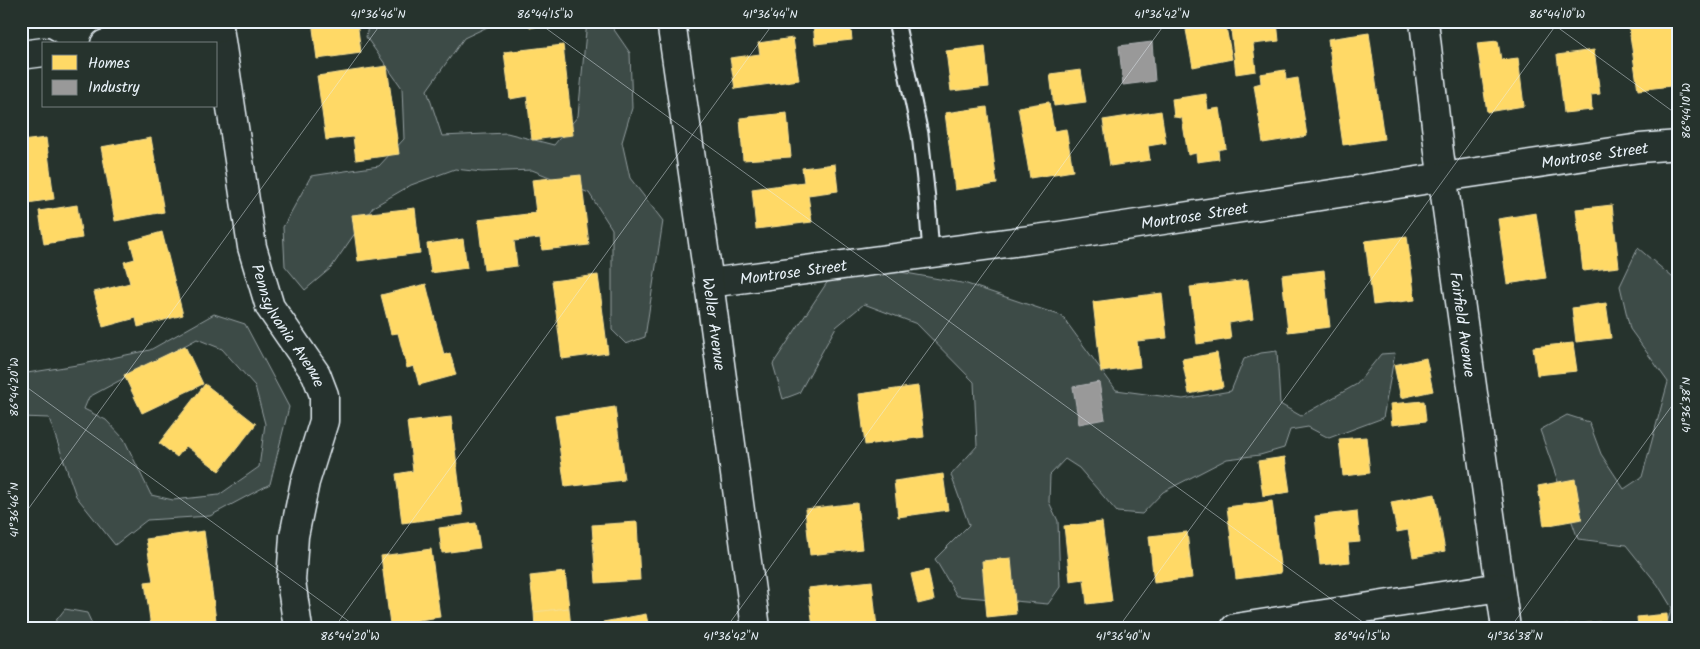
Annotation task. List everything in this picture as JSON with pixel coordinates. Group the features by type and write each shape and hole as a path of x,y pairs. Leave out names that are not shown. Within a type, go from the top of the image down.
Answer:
{"street":[{"name":"Weller Avenue","path":"671,21 710,283 756,628"},
{"name":"Fairfield Avenue","path":"1424,21 1443,177 1506,628"},
{"path":"117,42 218,25"},
{"name":"Pennsylvania Avenue","path":"218,25 252,247 270,307 316,374 324,395 324,421 305,482 294,536 291,582 298,628"},
{"path":"21,55 42,52"},
{"name":"Montrose Street","path":"710,283 1059,236 1443,177 1679,144"},
{"path":"1235,628 1500,587"}],"lane":[{"path":"896,21 920,134 931,254"}],"shaded area":[{"path":"369,21 500,21 464,38 427,90 442,136 507,133 554,145 578,116 587,21 608,21 630,53 632,108 622,142 630,178 663,221 645,337 626,344 612,330 612,229 589,193 532,170 482,172 455,169 411,185 373,207 331,268 305,290 285,266 283,227 311,176 379,166 404,139 402,88 366,37"},
{"path":"1638,248 1679,283 1679,628 1665,628 1672,608 1658,585 1626,545 1578,539 1540,430 1567,415 1589,422 1601,454 1624,489 1642,477 1668,382 1630,329 1620,286"},
{"path":"895,271 967,284 1062,316 1116,390 1183,399 1231,391 1244,359 1261,353 1277,351 1280,404 1301,416 1357,384 1381,354 1395,353 1383,418 1329,438 1308,427 1290,430 1284,448 1260,455 1227,459 1163,492 1142,514 1117,512 1079,468 1065,459 1050,475 1049,502 1058,521 1060,587 1048,604 957,596 935,559 969,525 951,475 977,446 974,382 917,324 864,304 836,327 799,393 783,399 773,364 828,281"},
{"path":"214,314 245,324 289,407 270,484 210,516 147,520 115,545 76,496 49,418 21,417 21,374 83,364 150,350","holes":["197,339 222,349 255,386 265,424 259,467 219,495 173,500 151,495 124,439 106,420 84,409 89,397"]},
{"path":"65,609 87,613 94,628 50,628"}],"building: Homes":[{"path":"312,21 357,21 361,53 317,59"},
{"path":"528,21 561,21 530,28"},
{"path":"813,21 850,21 852,40 815,44"},
{"path":"1230,21 1277,21 1279,41 1253,44 1256,71 1236,74"},
{"path":"1628,21 1679,21 1679,29 1673,30 1679,67 1679,85 1638,90"},
{"path":"1225,22 1232,59 1193,67 1186,30"},
{"path":"1369,33 1384,139 1343,145 1328,39"},
{"path":"793,38 799,80 735,89 730,58 760,54 758,43"},
{"path":"1498,41 1501,60 1518,58 1524,106 1487,112 1477,43"},
{"path":"563,45 573,135 532,140 527,96 510,99 504,52"},
{"path":"985,46 989,87 951,91 946,51"},
{"path":"1594,50 1600,94 1591,95 1592,110 1564,113 1557,55"},
{"path":"387,66 399,154 356,160 353,137 326,140 317,76"},
{"path":"1081,70 1086,102 1054,106 1050,74"},
{"path":"1285,70 1286,80 1298,78 1307,136 1263,143 1254,85 1261,83 1260,74"},
{"path":"1206,94 1208,110 1220,108 1226,148 1218,150 1219,159 1197,162 1196,153 1188,155 1182,118 1174,117 1172,99"},
{"path":"1049,102 1054,131 1066,129 1073,171 1030,178 1018,107"},
{"path":"987,107 997,184 955,190 945,113"},
{"path":"1161,111 1166,143 1148,146 1150,160 1110,166 1103,120"},
{"path":"787,113 791,157 743,160 740,118"},
{"path":"46,138 54,199 21,204 21,141"},
{"path":"151,138 164,212 115,221 101,147"},
{"path":"835,164 838,191 808,195 812,222 756,229 752,189 804,182 802,168"},
{"path":"581,175 589,245 542,250 540,238 514,241 517,266 484,270 478,220 536,213 532,180"},
{"path":"77,205 82,238 44,244 39,211"},
{"path":"1612,205 1619,267 1583,271 1576,209"},
{"path":"415,208 420,253 358,261 352,215"},
{"path":"1536,213 1546,278 1507,284 1498,219"},
{"path":"162,232 183,315 138,327 136,318 103,327 94,292 130,283 124,262 135,259 130,241"},
{"path":"1407,236 1415,300 1373,305 1365,241"},
{"path":"463,239 467,268 431,273 427,244"},
{"path":"1324,270 1330,327 1288,332 1282,275"},
{"path":"598,275 608,353 562,359 552,281"},
{"path":"1248,280 1253,319 1229,323 1231,339 1197,344 1190,287"},
{"path":"426,284 444,355 450,353 456,375 419,385 414,366 407,368 398,333 391,334 381,295"},
{"path":"1162,293 1167,338 1137,341 1140,367 1101,372 1093,302"},
{"path":"1606,303 1611,338 1576,342 1572,308"},
{"path":"1573,343 1577,371 1537,375 1533,347"},
{"path":"185,346 203,384 142,413 124,375"},
{"path":"1217,353 1223,387 1189,394 1182,359"},
{"path":"1426,358 1433,391 1401,398 1394,365"},
{"path":"205,384 256,424 219,471 186,446 177,457 159,443"},
{"path":"918,386 924,437 865,445 859,394"},
{"path":"1424,401 1426,421 1392,425 1390,404"},
{"path":"615,407 624,480 565,487 555,416"},
{"path":"451,417 463,515 402,523 396,474 413,471 407,422"},
{"path":"1366,437 1370,473 1343,476 1339,439"},
{"path":"1285,457 1290,492 1263,496 1258,461"},
{"path":"943,474 948,510 898,517 894,481"},
{"path":"1575,479 1582,519 1544,526 1538,486"},
{"path":"1435,494 1445,551 1413,557 1408,530 1397,532 1391,502"},
{"path":"1272,501 1281,573 1236,579 1227,507"},
{"path":"857,503 862,549 810,555 805,509"},
{"path":"1357,511 1360,542 1348,543 1350,562 1320,565 1315,516"},
{"path":"637,522 640,580 596,583 592,525"},
{"path":"1102,522 1112,601 1087,604 1084,579 1070,581 1064,526"},
{"path":"476,523 480,548 442,553 439,528"},
{"path":"204,531 217,628 151,628 145,582 153,581 146,539"},
{"path":"1187,532 1192,578 1154,583 1149,536"},
{"path":"431,549 440,617 390,624 381,556"},
{"path":"1011,558 1016,614 987,617 982,561"},
{"path":"928,570 934,600 918,604 911,574"},
{"path":"565,572 569,608 534,612 530,576"},
{"path":"872,581 877,628 813,628 808,588"},
{"path":"569,608 571,628 535,628 534,612"},
{"path":"646,614 649,628 604,628 603,622"},
{"path":"1667,614 1668,628 1638,628 1637,617"},
{"path":"1600,622 1600,628 1559,628 1558,626"}],"building: Industry":[{"path":"1152,42 1155,81 1123,85 1119,46"},
{"path":"1099,382 1105,419 1079,424 1073,387"}]}
